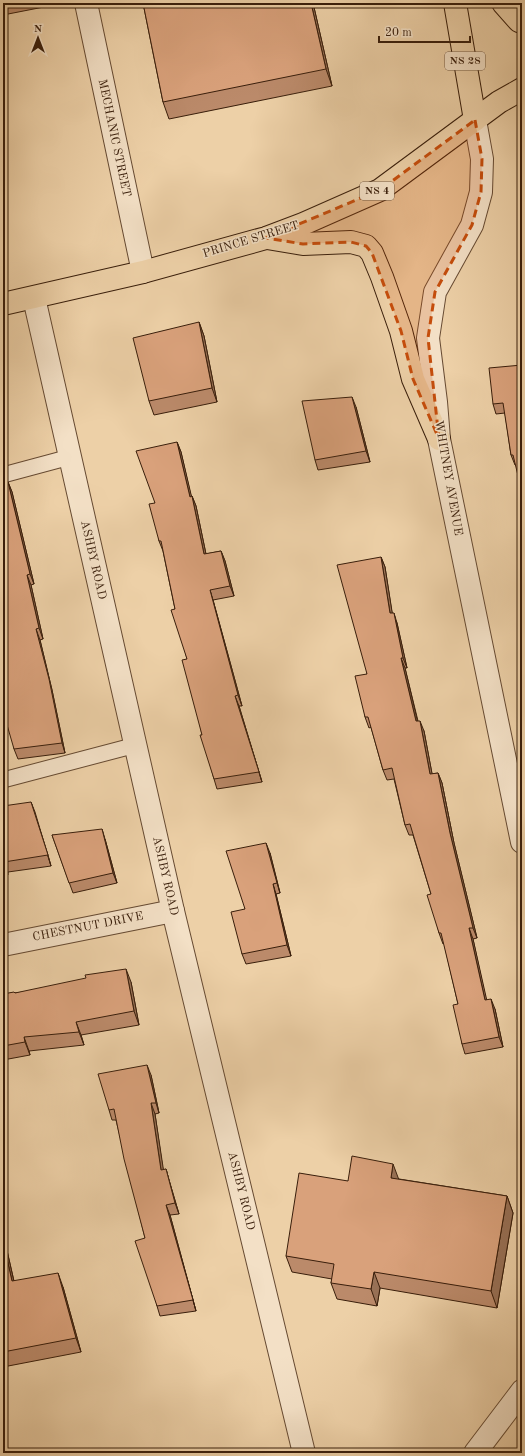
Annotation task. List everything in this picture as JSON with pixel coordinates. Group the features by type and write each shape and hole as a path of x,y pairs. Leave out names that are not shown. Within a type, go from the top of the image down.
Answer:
{"main road":[{"name":"NS 28","path":"455,3 475,120"},
{"path":"503,3 519,21 522,22"},
{"name":"NS 4","path":"475,120 499,102 522,89"},
{"name":"PRINCE STREET","path":"3,304 143,272 266,238 303,224 380,190 475,120"},
{"path":"266,238 303,244 351,242 366,246 372,253 382,277 401,331 413,379 439,439"}],"street":[{"name":"MECHANIC STREET","path":"86,3 143,272"},
{"name":"WHITNEY AVENUE","path":"475,120 482,159 481,192 472,225 435,292 428,338 439,439 522,842"},
{"name":"ASHBY ROAD","path":"34,298 173,911 304,1453"},
{"name":"CHESTNUT DRIVE","path":"3,945 173,911"},
{"path":"475,1453 522,1391"}],"lane":[{"path":"3,475 70,457"},
{"path":"3,780 136,745"}],"highlighted area":[{"path":"475,120 482,159 481,192 472,225 435,292 428,338 439,439 413,379 401,331 372,253 366,246 351,242 303,244 266,238 380,190"}],"building":[{"path":"143,3 311,3 326,69 163,102"},
{"path":"199,322 212,388 149,401 133,338"},
{"path":"522,365 522,492 513,455 511,455 503,403 493,404 489,368"},
{"path":"352,397 366,451 315,460 302,401"},
{"path":"177,442 190,497 192,496 204,554 221,551 230,586 210,590 238,695 235,696 259,772 214,779 200,735 202,735 182,660 187,659 171,610 175,609 161,541 159,541 149,504 155,503 136,451"},
{"path":"8,482 30,574 27,575 39,628 36,629 49,679 62,743 14,749 3,711 3,483"},
{"path":"381,557 390,613 394,613 403,658 401,658 416,721 420,721 430,774 438,773 450,833 473,928 469,928 485,1000 491,999 499,1037 462,1044 453,1005 458,1004 441,933 439,933 427,895 431,894 410,824 405,825 392,768 383,770 368,717 365,717 355,676 367,674 337,565"},
{"path":"31,802 48,855 4,862 5,864 3,865 3,823 5,823 3,817 3,806"},
{"path":"102,829 113,873 69,883 52,835"},
{"path":"266,843 277,883 273,884 287,945 242,954 231,912 245,909 226,851"},
{"path":"126,969 134,1011 76,1022 79,1032 24,1037 25,1042 3,1046 3,994 15,993 86,978 85,975"},
{"path":"147,1065 156,1103 151,1103 161,1170 166,1169 175,1203 166,1205 193,1300 157,1306 135,1241 145,1238 124,1159 114,1109 109,1110 98,1074"},
{"path":"352,1156 393,1164 391,1178 507,1196 491,1291 374,1272 371,1289 331,1283 334,1264 286,1256 299,1173 348,1181"},
{"path":"3,1241 12,1281 58,1273 76,1338 3,1352"}]}
